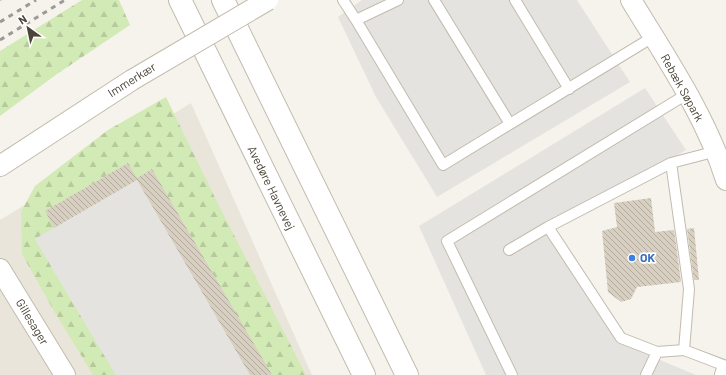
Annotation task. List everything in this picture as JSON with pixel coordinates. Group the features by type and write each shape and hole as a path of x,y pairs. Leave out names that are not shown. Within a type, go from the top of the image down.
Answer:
{"street":[{"name":"Avedøre Havnevej","path":"180,0 364,375"},
{"path":"223,0 407,375"},
{"name":"Immerkær","path":"0,166 132,80 268,0"},
{"name":"Rebæk Søpark","path":"631,0 687,94 717,151 726,180"},
{"name":"Gillesager","path":"0,269 65,375"},
{"path":"389,339 415,375"}],"lane":[{"path":"343,0 443,165 653,37"},
{"path":"356,20 398,0"},
{"path":"434,0 510,124"},
{"path":"515,0 569,89"},
{"path":"512,375 447,241 687,94"},
{"path":"509,250 548,226 671,164 717,151"},
{"path":"671,164 689,289 684,350"},
{"path":"548,226 621,338 657,352 684,350 726,366"},
{"path":"646,375 657,352"}],"shaded area":[{"path":"362,0 577,0 630,82 437,197 376,97 338,17"},
{"path":"645,88 686,150 551,229 617,342 696,375 486,375 419,226"},
{"path":"191,103 312,375 0,375 0,220"},
{"path":"137,180 250,375 116,375 35,239"}],"green space":[{"path":"82,0 119,0 130,25 57,74 0,116 0,51"},
{"path":"166,97 219,206 306,375 271,375 152,169 137,178 128,163 45,211 54,228 35,239 116,375 93,375 54,311 22,254 21,212 35,186 108,130"}],"building":[{"path":"128,163 137,178 152,169 272,375 250,375 137,180 54,228 45,211"},
{"name":"OK","path":"651,198 655,232 674,230 681,282 637,287 631,299 621,302 608,292 602,231 617,227 614,203"},
{"path":"694,228 699,280 694,280 687,229"}],"railway":[{"path":"0,22 36,0"},
{"path":"0,40 65,0"}],"place":[{"name":"OK","path":"632,258"}]}
